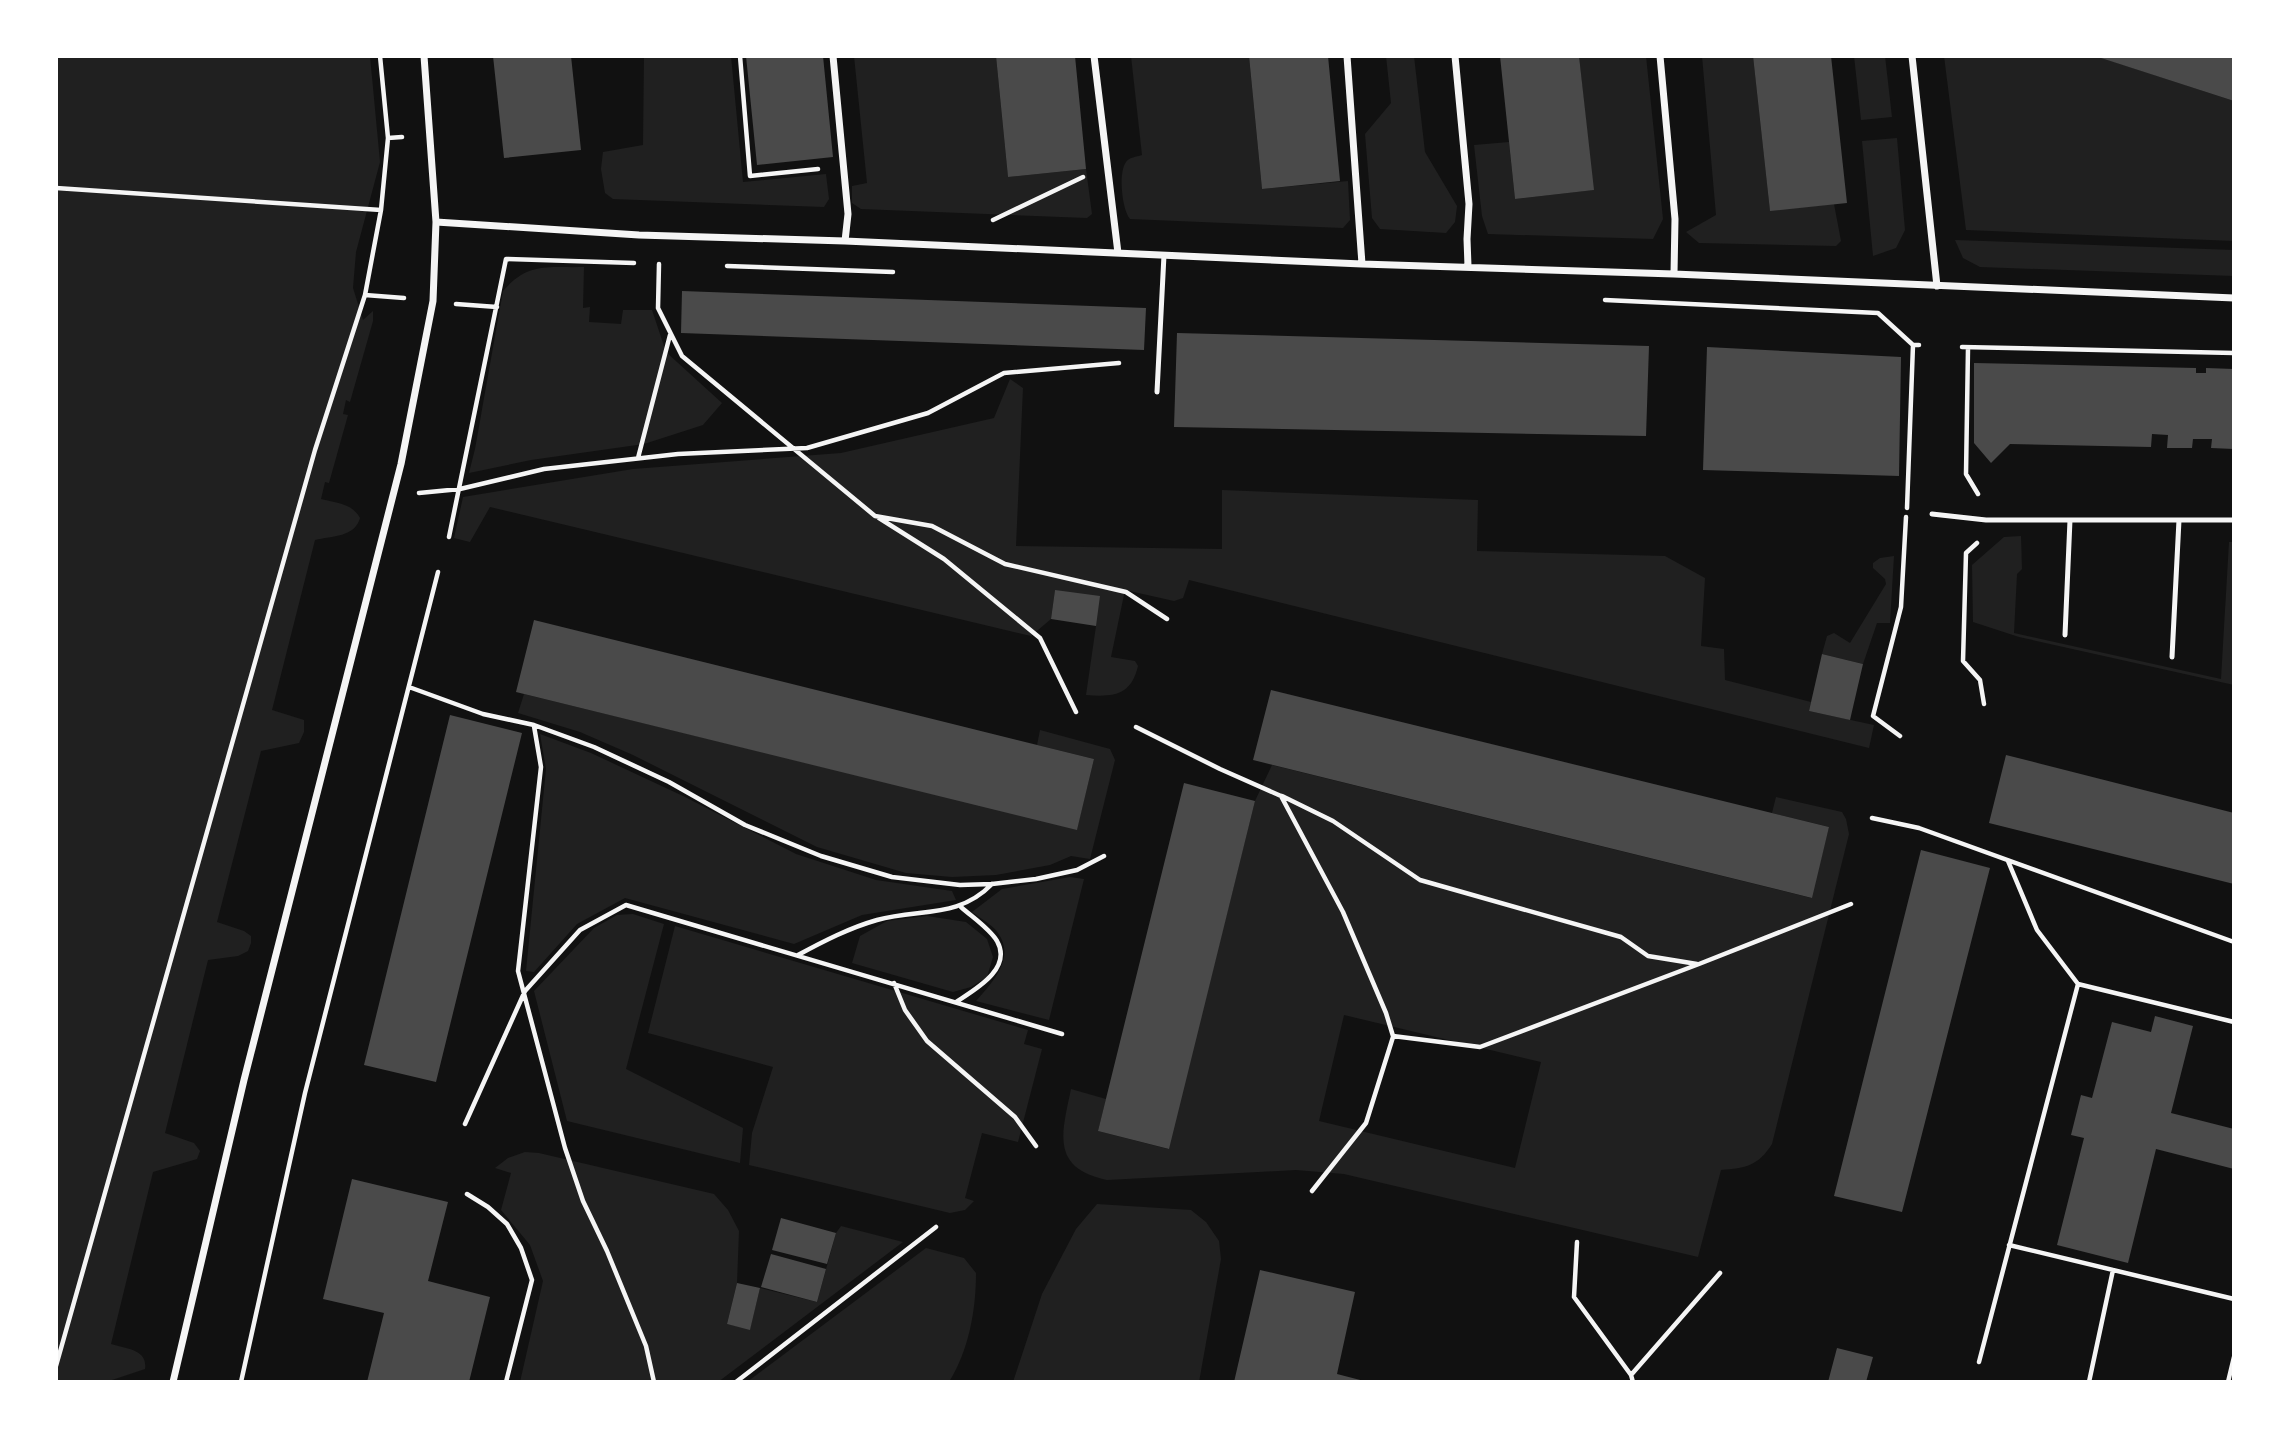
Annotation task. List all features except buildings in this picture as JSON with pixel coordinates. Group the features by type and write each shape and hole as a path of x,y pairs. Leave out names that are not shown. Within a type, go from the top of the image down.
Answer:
{"street":[{"path":"173,1382 247,1066 393,496 433,301 436,222 424,56"},
{"path":"833,56 848,214 845,241"},
{"path":"1094,56 1118,253"},
{"path":"1347,56 1362,264"},
{"path":"1455,56 1469,204 1466,239 1468,266"},
{"path":"1660,56 1675,219 1674,274"},
{"path":"1912,56 1937,286"},
{"path":"436,222 639,234 2234,298"}],"lane":[{"path":"1157,392 1164,255"},
{"path":"1932,514 1986,520 2234,520"},
{"path":"2064,635 2070,520"},
{"path":"2172,657 2179,520"}],"path":[{"path":"56,1366 316,450 365,295 381,210 388,138 380,56"},
{"path":"740,56 750,176 844,166"},
{"path":"388,138 401,137"},
{"path":"992,220 1108,164"},
{"path":"56,188 381,210"},
{"path":"449,537 506,259 646,264"},
{"path":"672,264 659,264 658,308 682,356 875,516 944,559 1040,638 1076,712"},
{"path":"727,266 904,272"},
{"path":"365,295 404,298"},
{"path":"1594,300 1878,313 1916,345 1901,607 1873,716 1900,736"},
{"path":"456,304 497,307"},
{"path":"638,458 671,334"},
{"path":"1962,347 2234,353"},
{"path":"393,496 460,489 544,469 638,458 807,448 928,413 1004,373 1119,363"},
{"path":"875,516 932,526 1005,564 1126,592 1167,619"},
{"path":"241,1382 305,1093 438,572"},
{"path":"409,687 483,714 534,725 594,747 668,782 745,825 821,856 892,877 960,885 992,884 1036,879 1077,870 1104,856"},
{"path":"534,725 541,767 518,971 569,1159 583,1201 646,1346 654,1382"},
{"path":"1136,727 1333,821 1420,880 1621,937 1647,956 1699,964"},
{"path":"1281,796 1343,912 1386,1013 1393,1037 1366,1123 1312,1191"},
{"path":"1872,818 1919,828 2234,942"},
{"path":"2008,860 2037,930 2078,984 2234,1021"},
{"path":"797,955 843,931 878,919 961,907 981,896 992,884"},
{"path":"1393,1037 1480,1047 1851,904"},
{"path":"465,1124 525,991 580,930 626,905 1062,1034"},
{"path":"956,1002 991,978 1000,957 997,942 961,907"},
{"path":"894,983 905,1010 928,1041 1014,1117 1036,1146"},
{"path":"1979,1362 2078,984"},
{"path":"467,1194 488,1207 507,1224 521,1248 532,1280 506,1382"},
{"path":"736,1382 936,1227"},
{"path":"1577,1242 1574,1297 1631,1375 1633,1382"},
{"path":"2009,1245 2234,1300"},
{"path":"2089,1382 2113,1270"},
{"path":"1631,1375 1720,1273"},
{"path":"2228,1382 2234,1357"}],"shaded area":[{"path":"56,56 370,56 380,162 356,252 353,288 363,320 373,311 373,321 350,402 346,400 343,414 348,415 329,483 325,482 321,499 348,506 360,518 348,532 315,540 272,710 304,720 304,732 299,743 261,751 217,922 244,931 251,936 251,943 248,951 238,956 208,960 165,1133 194,1143 200,1151 197,1159 153,1172 111,1344 140,1354 145,1362 145,1369 106,1382 56,1382"},
{"path":"644,56 731,56 743,182 826,174 829,199 824,207 613,199 605,193 601,169 603,152 643,145"},
{"path":"854,56 996,56 1008,177 1086,169 1092,214 1087,218 861,209 852,203 852,186 867,183"},
{"path":"1131,56 1249,56 1262,189 1348,181 1350,220 1343,228 1130,219 1123,200 1122,174 1128,160 1142,155"},
{"path":"1386,56 1414,56 1425,152 1457,206 1455,222 1446,233 1380,229 1372,218 1365,134 1391,103"},
{"path":"1579,56 1646,56 1663,219 1653,239 1488,234 1482,216 1474,145 1509,142 1515,199 1593,190"},
{"path":"1702,56 1753,56 1770,210 1834,204 1841,241 1836,246 1699,243 1686,232 1716,215"},
{"path":"1854,56 1885,56 1892,117 1861,120"},
{"path":"1944,56 2096,56 2234,101 2234,241 1966,230"},
{"path":"1897,138 1905,230 1896,248 1873,256 1862,141"},
{"path":"1955,240 2234,250 2234,276 1980,267 1963,258"},
{"path":"584,267 583,308 590,307 589,322 621,324 623,310 652,310 666,352 722,403 703,425 644,444 531,460 469,473 503,291 521,275 539,268"},
{"path":"1010,379 1023,388 1016,546 1222,549 1222,490 1478,500 1477,551 1665,556 1705,578 1701,646 1724,649 1725,680 1811,702 1809,711 1874,725 1869,748 1189,580 1183,598 1174,601 1125,590 1111,657 1135,661 1138,666 1126,689 1112,695 1096,696 1086,695 1096,626 1055,590 1051,619 1031,636 490,507 470,542 454,538 463,497 633,469 841,453 994,418"},
{"path":"2021,536 2022,569 2017,574 2014,633 2221,679 2229,542 2234,542 2234,685 2019,637 1973,622 1972,565 2004,537"},
{"path":"1894,556 1890,623 1877,623 1863,664 1822,654 1827,636 1834,633 1850,643 1886,584 1885,579 1873,568 1873,563 1880,558"},
{"path":"524,694 1077,829 1094,759 1037,745 1040,730 1110,749 1115,760 1090,859 1071,856 1050,865 996,875 952,877 906,873 817,847 633,755 580,732 518,713"},
{"path":"540,734 591,753 683,796 796,854 876,880 952,891 956,900 862,915 794,944 625,898 577,924 534,972 526,971 546,769"},
{"path":"1272,765 1811,898 1829,827 1772,813 1776,797 1842,812 1849,834 1772,1144 1762,1157 1751,1164 1721,1170 1698,1257 1344,1174 1296,1170 1107,1180 1076,1167 1068,1158 1063,1134 1071,1089 1106,1099 1098,1131 1168,1149 1255,801","holes":["1344,1015 1541,1062 1515,1168 1319,1121"]},
{"path":"1070,877 1084,879 1049,1020 976,1001 1000,970 1004,952 1003,942 996,930 972,912 1002,889"},
{"path":"633,914 664,924 626,1069 743,1128 740,1163 567,1121 534,991 594,928 617,915"},
{"path":"927,916 966,922 987,939 993,957 987,977 971,987 953,992 852,963 860,936 887,921"},
{"path":"675,926 1028,1030 1024,1044 1042,1049 1018,1142 982,1133 965,1198 974,1201 965,1210 950,1213 749,1165 752,1133 773,1067 648,1033"},
{"path":"525,1152 714,1194 728,1210 739,1231 737,1283 727,1324 750,1329 760,1288 817,1302 836,1233 841,1226 903,1242 718,1382 520,1382 543,1281 530,1245 501,1210 511,1173 495,1168 508,1158"},
{"path":"1097,1204 1191,1210 1206,1222 1219,1241 1221,1259 1199,1382 1013,1382 1042,1294 1076,1229"},
{"path":"926,1248 964,1258 976,1273 970,1329 962,1357 949,1382 747,1382"}]}
